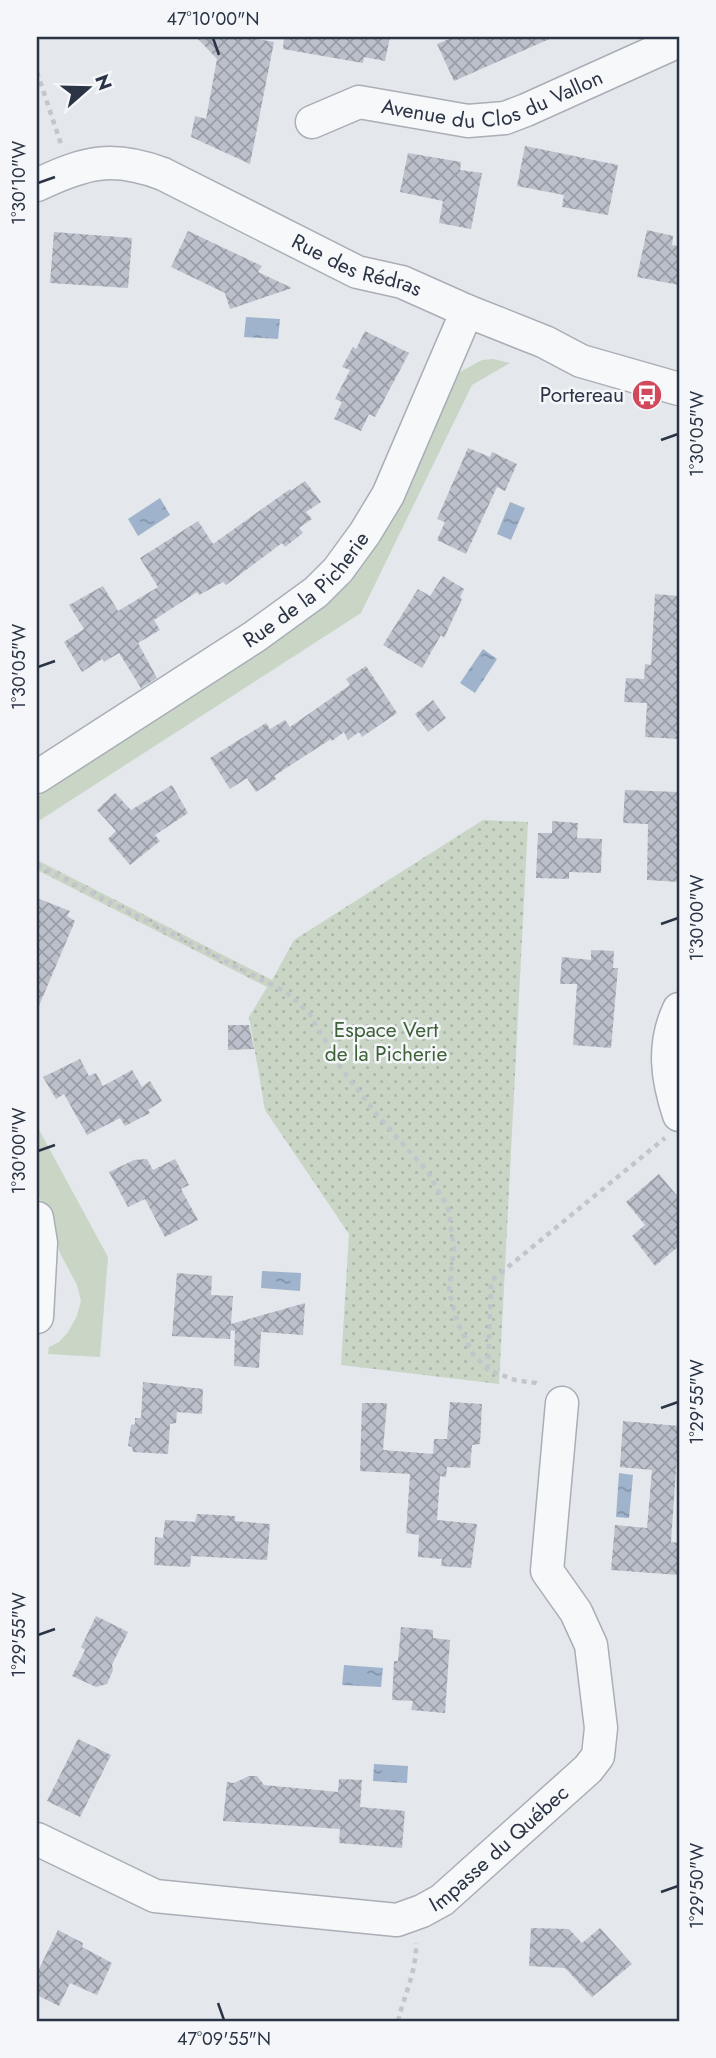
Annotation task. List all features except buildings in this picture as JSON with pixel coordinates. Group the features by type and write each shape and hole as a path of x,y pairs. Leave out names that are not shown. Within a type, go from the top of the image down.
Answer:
{"street":[{"name":"Avenue du Clos du Vallon","path":"312,122 359,102 468,121 505,118 676,52"},
{"name":"Rue des Rédras","path":"37,185 69,169 107,162 137,164 163,174 357,272 402,282 545,342 581,361 679,389"},
{"name":"Rue de la Picherie","path":"37,777 254,637 316,592 338,570 388,495 467,311"},
{"path":"674,1125 667,1048 679,1009"},
{"path":"37,1218 41,1243 37,1317"},
{"name":"Impasse du Québec","path":"37,1839 155,1896 397,1920 442,1900 588,1769 598,1756 601,1728 591,1645 576,1612 547,1571 562,1403"}],"path":[{"path":"37,72 69,169"},
{"path":"37,865 286,992 310,1013 343,1070 378,1116 428,1172 448,1208 454,1247 449,1290 473,1354 488,1370 515,1380 536,1383 562,1403"},
{"path":"488,1370 491,1281 674,1125"},
{"path":"398,2021 416,1954 416,1937 410,1915"}],"green space":[{"path":"493,359 510,363 472,385 361,613 37,822 37,798 54,782 286,627 425,443 460,372 482,360"},
{"name":"Espace Vert de la Picherie","path":"483,820 528,822 499,1384 341,1365 349,1234 265,1110 249,1017 267,987 37,870 37,860 272,980 294,940"},
{"path":"37,1126 108,1257 100,1357 48,1354 49,1347 59,1342 68,1332 81,1301 77,1285 60,1253 50,1217 37,1194"}],"water":[{"path":"246,317 280,319 278,339 244,337"},
{"path":"160,498 170,515 138,536 128,519"},
{"path":"510,502 525,508 511,540 497,534"},
{"path":"483,649 497,659 475,693 460,683"},
{"path":"262,1271 301,1273 300,1291 261,1288"},
{"path":"619,1473 633,1475 629,1518 616,1517"},
{"path":"344,1665 383,1668 381,1687 342,1685"},
{"path":"374,1764 408,1766 407,1783 373,1781"}],"place":[{"name":"Portereau","path":"647,395"}]}
